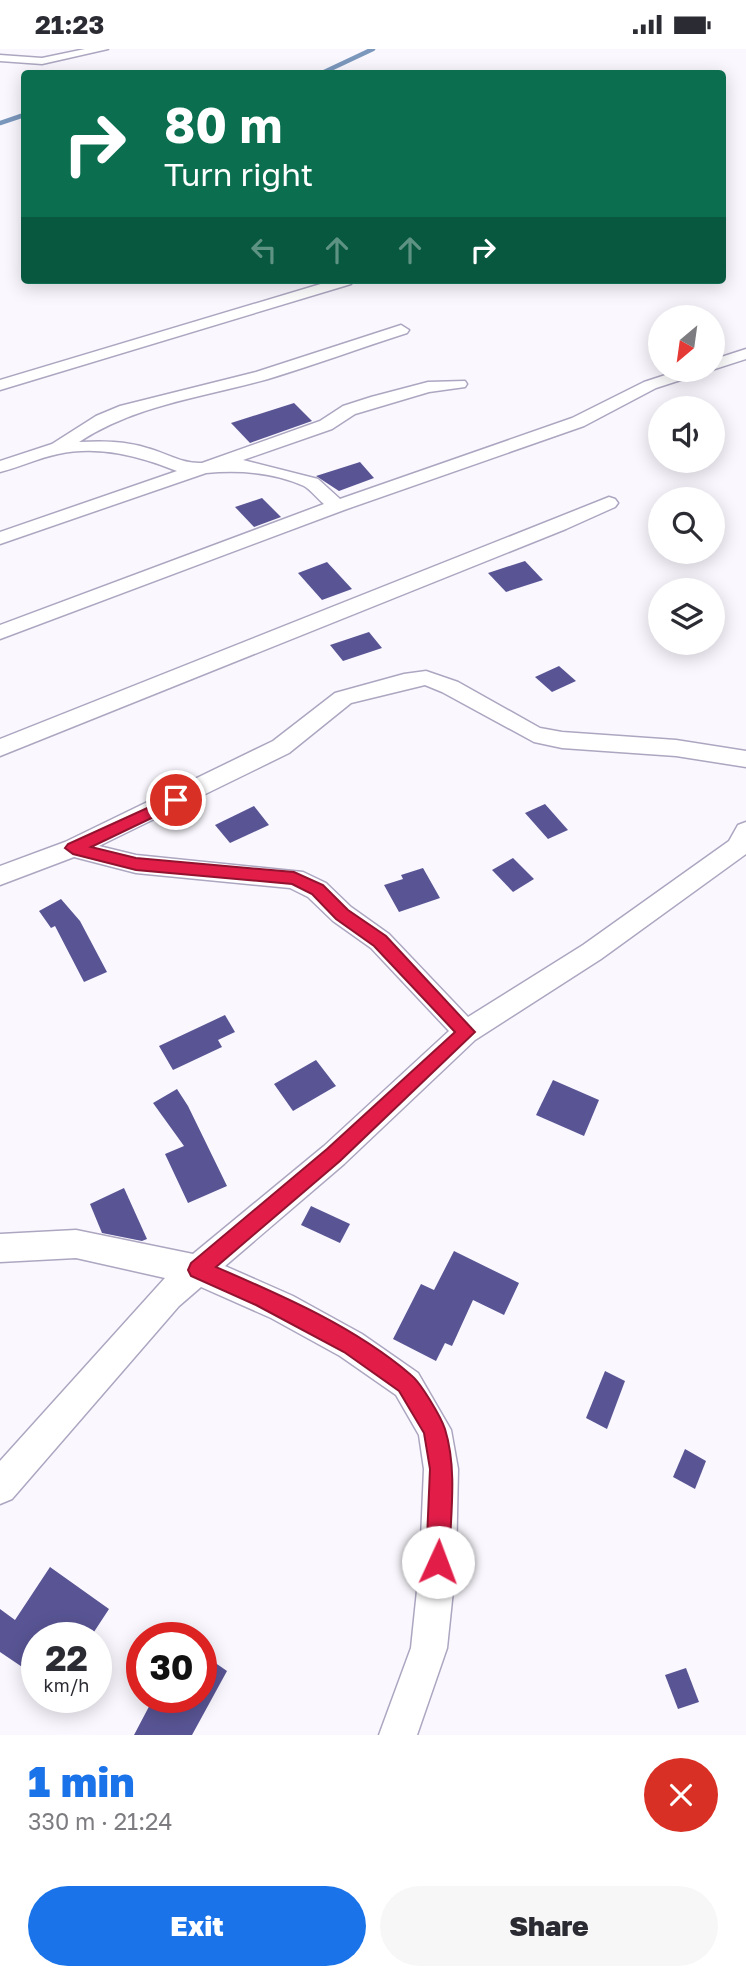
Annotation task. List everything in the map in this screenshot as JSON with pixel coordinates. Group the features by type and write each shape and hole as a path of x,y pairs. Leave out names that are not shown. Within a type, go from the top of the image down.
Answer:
{"street":[{"path":"0,58 43,61 102,49"},
{"path":"0,385 336,284"},
{"path":"0,467 58,448 93,425 126,410 262,375 401,330"},
{"path":"725,361 746,354"},
{"path":"0,632 337,506 578,422 660,382"},
{"path":"0,538 326,425 349,410 418,389 459,384"},
{"path":"58,448 112,446 144,452 179,467 240,465 312,483 337,506"},
{"path":"0,748 609,503"},
{"path":"0,876 73,848 281,747 343,698 404,681 426,678 450,687 534,734 562,740 664,747 746,759"},
{"path":"0,1487 168,1295 334,1155 466,1032 592,952 738,847 746,831"},
{"path":"73,848 136,864 294,879 317,890 342,914 380,941 466,1032"},
{"path":"0,1248 76,1244 198,1270 263,1298 351,1345 407,1384 435,1430 441,1469 438,1562 429,1648 398,1735"}],"building":[{"path":"294,403 312,421 250,443 231,423"},
{"path":"360,462 374,478 339,491 316,476"},
{"path":"262,498 281,517 254,527 235,507"},
{"path":"525,561 543,580 506,592 488,573"},
{"path":"327,562 352,589 322,600 298,573"},
{"path":"369,632 382,648 343,661 330,645"},
{"path":"559,666 576,681 552,692 535,677"},
{"path":"545,804 568,830 548,839 525,813"},
{"path":"254,806 269,825 230,843 215,825"},
{"path":"513,858 534,879 513,892 492,870"},
{"path":"423,868 440,898 399,912 384,885 403,879 401,875"},
{"path":"61,899 80,921 107,972 84,982 55,926 51,928 39,911"},
{"path":"225,1015 235,1032 218,1040 222,1047 173,1070 159,1046"},
{"path":"316,1060 336,1086 293,1111 274,1084"},
{"path":"553,1080 599,1100 584,1136 536,1115"},
{"path":"177,1089 227,1186 188,1203 165,1154 184,1146 153,1103"},
{"path":"124,1188 147,1239 142,1241 102,1233 90,1204"},
{"path":"311,1206 350,1224 340,1243 301,1225"},
{"path":"454,1251 519,1283 504,1315 473,1300 452,1346 445,1343 436,1361 393,1339 421,1284 434,1290"},
{"path":"605,1371 625,1381 607,1429 586,1418"},
{"path":"685,1449 706,1461 695,1489 673,1477"},
{"path":"50,1567 109,1609 100,1622 21,1622 21,1666 0,1652 0,1609 15,1620"},
{"path":"217,1664 227,1671 217,1689"},
{"path":"686,1668 699,1702 678,1709 665,1675"},
{"path":"146,1713 204,1713 192,1735 134,1735"}],"waterway":[{"path":"328,70 373,49"},
{"path":"0,123 21,116"}],"route":[{"path":"176,800 73,848 136,864 294,879 317,890 342,914 380,941 466,1032 334,1155 198,1270 282,1307 351,1345 407,1384 435,1430 441,1469 438,1562"}]}
